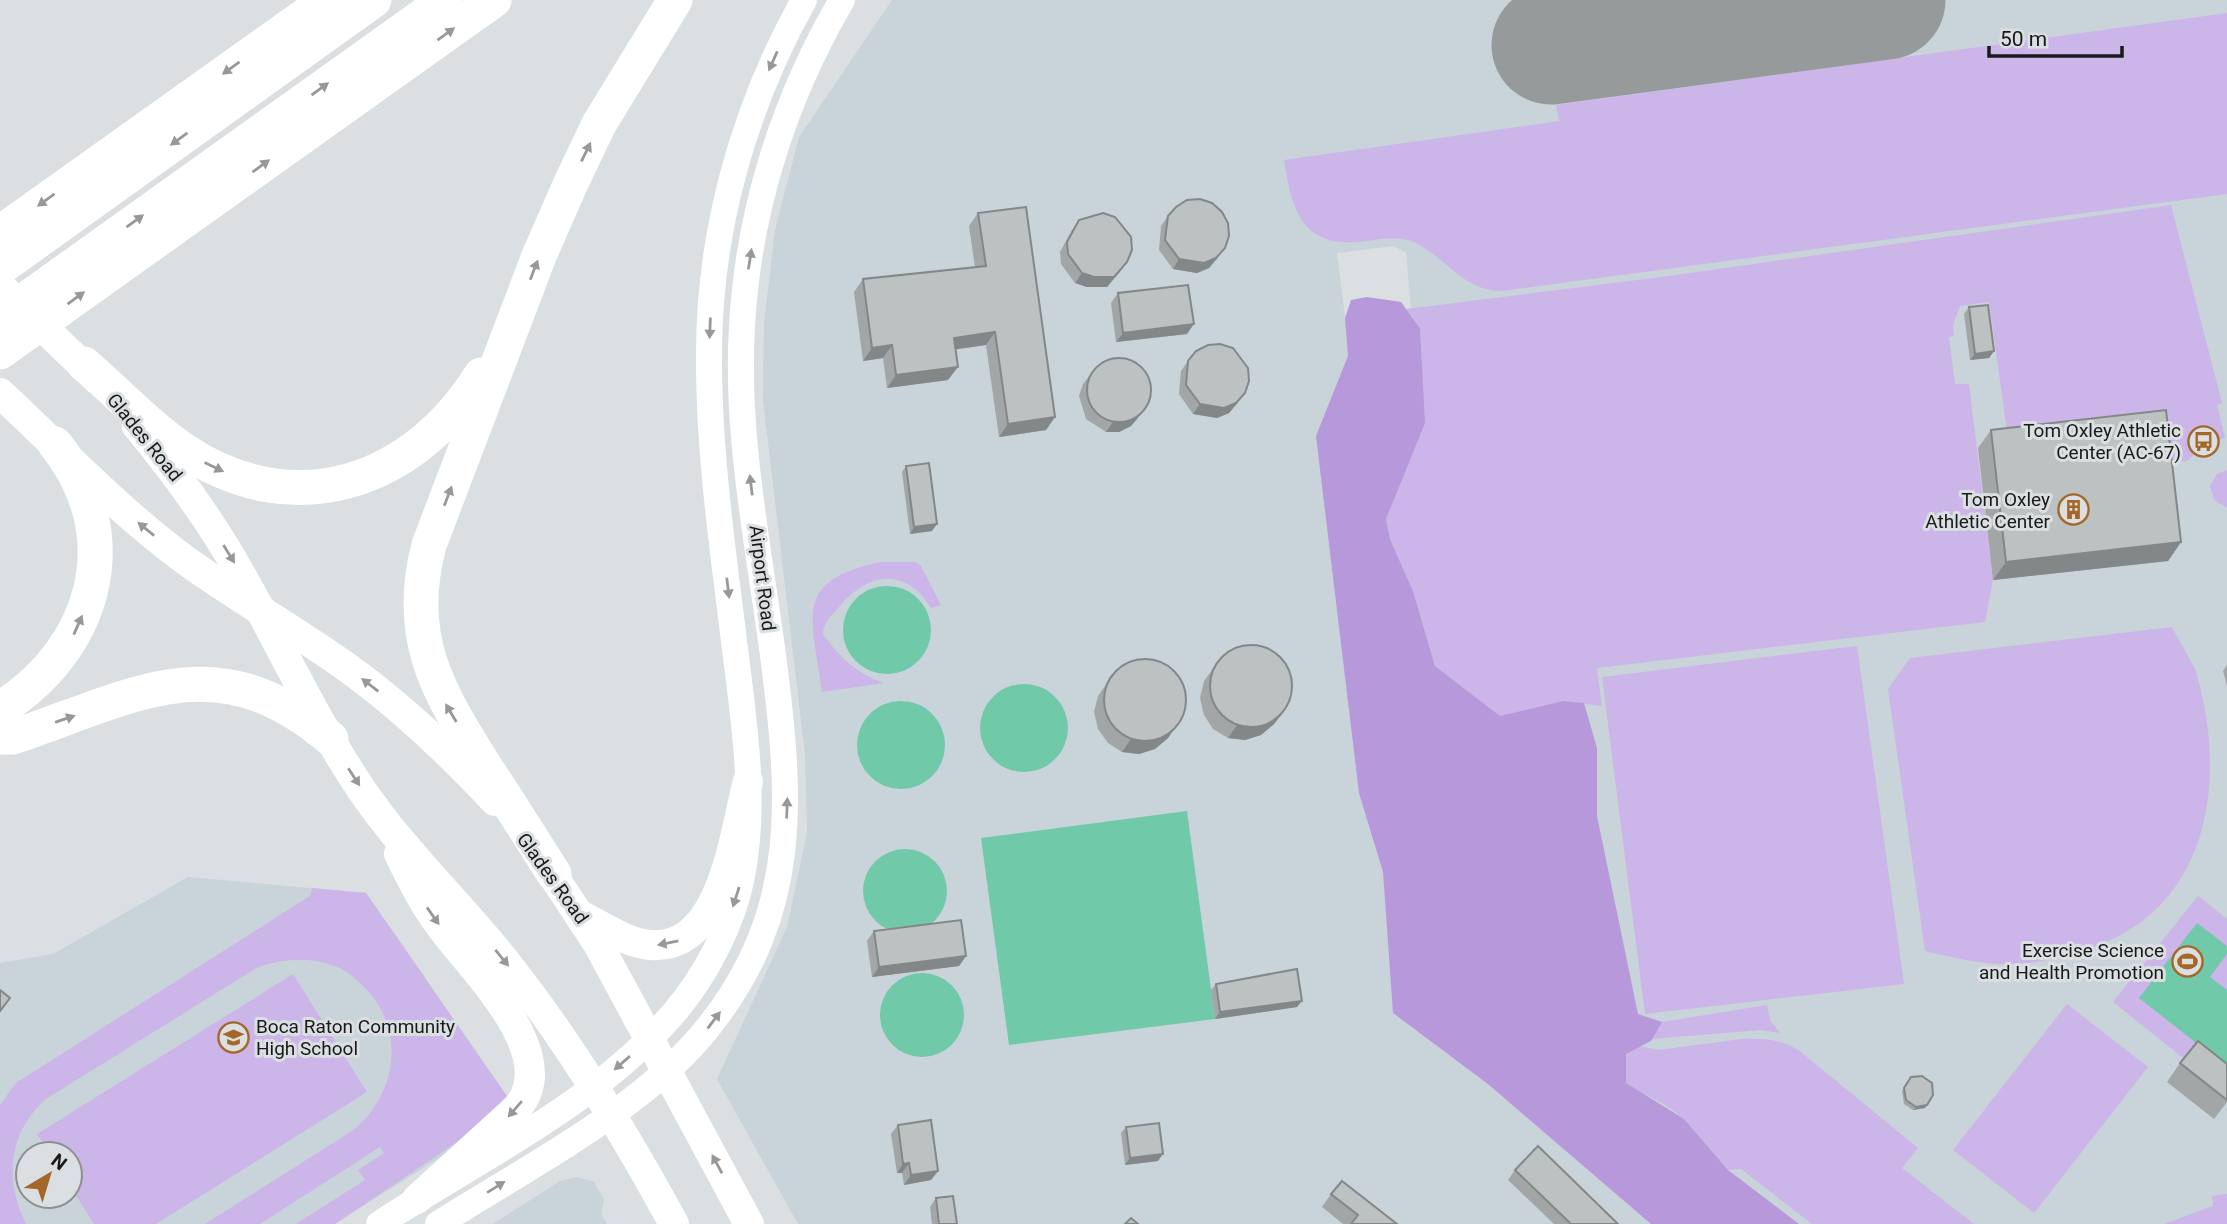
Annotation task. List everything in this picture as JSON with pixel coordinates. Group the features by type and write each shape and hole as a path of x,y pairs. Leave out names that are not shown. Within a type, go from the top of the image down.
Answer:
{"highway":[{"path":"0,233 327,0"},
{"path":"0,268 374,0"},
{"path":"0,318 445,0"},
{"path":"0,352 494,0"},
{"path":"554,874 441,696 426,656 421,627 421,587 429,545 539,256 599,124 675,0"},
{"path":"85,363 172,442 202,461 252,482 307,486 364,476 395,463 428,441 466,399 512,326"},
{"path":"0,709 26,692 54,666 76,633 90,596 95,557 89,506 80,481 55,444"},
{"path":"0,737 13,737 152,690 199,683 231,686 267,696 292,708 331,739"}],"main road":[{"name":"Glades Road","path":"0,286 85,363 197,503 261,611 331,739 379,813 510,967 611,1113 674,1224"},
{"name":"Glades Road","path":"10,402 142,526 261,611 348,668 421,727 497,803 554,874 582,916 749,1224"},
{"path":"582,916 625,938 650,945 676,942 698,929 708,915 718,892 748,781"},
{"path":"379,813 422,901 501,1003 523,1043 530,1070 528,1091 517,1107 417,1199"}],"street":[{"name":"Airport Road","path":"379,1224 593,1086 649,1038 695,984 730,916 746,854 748,781 709,381 711,294 720,230 744,136 780,46 804,0"},
{"name":"Airport Road","path":"438,1224 611,1113 667,1069 702,1036 733,993 763,929 782,857 787,814 786,771 744,429 741,328 755,229 769,165 803,74 842,0"}],"shaded area":[{"path":"892,0 2227,0 2227,1224 798,1224 717,1079 787,927 807,833 805,754 763,400 764,324 775,230 799,137","holes":["1394,246 1406,253 1411,308 1345,317 1337,253"]},
{"path":"2227,13 2227,194 1502,291 1476,286 1426,249 1408,240 1328,240 1305,224 1291,196 1287,179 1284,160 1559,121 1556,105"},
{"path":"2171,205 2222,403 2217,405 2225,438 2203,446 2187,461 2168,464 2009,445 1989,302 1960,306 1953,325 1954,336 1949,337 1955,384 1969,384 1993,580 1985,622 1597,668 1602,706 1563,701 1500,716 1435,666 1413,591 1390,539 1386,519 1424,423 1420,328 1407,309 1669,276"},
{"path":"1367,297 1401,302 1420,328 1425,423 1386,519 1390,539 1413,591 1435,666 1500,716 1563,701 1584,703 1597,748 1597,816 1638,1014 1662,1022 1651,1041 1626,1054 1626,1083 1684,1119 1728,1170 1799,1224 1651,1224 1488,1084 1393,1013 1383,872 1359,793 1316,436 1348,356 1345,318 1351,300"},
{"path":"2227,470 2226,507 2214,500 2210,486 2217,474"},
{"path":"882,562 915,562 921,566 941,605 931,608 921,595 899,580 875,581 863,586 828,619 823,634 849,664 884,683 822,692 813,623 814,606 820,592 833,580 853,570"},
{"path":"887,586 904,589 918,599 928,613 931,630 928,647 918,661 904,671 887,674 870,671 856,661 846,647 843,630 846,613 856,599 870,589"},
{"path":"2172,627 2195,669 2205,709 2210,749 2209,789 2202,828 2189,864 2168,897 2139,923 2102,944 2054,959 1994,964 1925,951 1888,689 1910,658"},
{"path":"1857,646 1904,984 1645,1014 1602,677"},
{"path":"1024,684 1041,687 1055,697 1065,711 1068,728 1065,745 1055,759 1041,769 1024,772 1007,769 993,759 983,745 980,728 983,711 993,697 1007,687"},
{"path":"901,701 918,704 932,714 942,728 945,745 942,762 932,776 918,786 901,789 884,786 870,776 860,762 857,745 860,728 870,714 884,704"},
{"path":"1187,811 1215,1019 1009,1045 981,838"},
{"path":"905,849 921,852 935,861 944,875 947,891 944,907 935,921 921,930 905,933 889,930 875,921 866,907 863,891 866,875 875,861 889,852"},
{"name":"Boca Raton Community High School","path":"188,877 366,893 425,977 472,1137 335,1224 0,1224 0,963 53,954"},
{"path":"312,888 366,893 507,1096 472,1132 335,1224 296,1224 365,1180 358,1170 384,1153 380,1147 260,1224 205,1224 355,1129 380,1098 387,1080 391,1043 387,1024 379,1007 360,983 341,969 317,961 297,960 268,964 258,967 46,1099 33,1112 18,1140 14,1140 14,1210 20,1210 26,1224 0,1224 0,1105 16,1083 310,896"},
{"name":"Exercise Science and Health Promotion","path":"2198,896 2227,919 2227,1093 2113,1002"},
{"path":"2197,923 2227,946 2227,954 2210,977 2227,990 2227,1067 2139,998"},
{"path":"922,973 938,976 952,985 961,999 964,1015 961,1031 952,1045 938,1054 922,1057 906,1054 892,1045 883,1031 880,1015 883,999 892,985 906,976"},
{"path":"293,974 367,1092 156,1224 94,1224 84,1208 84,1140 41,1140 37,1134"},
{"path":"2067,1004 2148,1067 2034,1213 1953,1150"},
{"path":"1767,1005 1770,1020 1780,1033 1761,1030 1651,1039 1662,1022"},
{"path":"1742,1039 1773,1040 1801,1052 1918,1148 1902,1168 1974,1224 1812,1224 1741,1169 1728,1170 1684,1119 1667,1106 1626,1084 1626,1054 1640,1046 1658,1050"},
{"path":"577,1177 594,1182 604,1199 601,1214 607,1224 493,1224 560,1181"},
{"path":"2227,1194 2227,1224 2164,1224 2213,1206 2212,1196"}],"building":[{"path":"1200,199 1212,203 1222,212 1228,223 1229,236 1225,248 1216,258 1204,263 1179,259 1165,240 1168,216 1187,200"},
{"path":"1026,207 1055,417 1008,424 995,332 954,338 958,367 896,375 892,345 872,348 863,279 986,266 978,213"},
{"path":"1103,213 1115,217 1131,237 1132,250 1127,262 1114,277 1094,277 1082,273 1068,254 1067,242 1079,220"},
{"path":"1188,285 1194,324 1123,333 1118,293"},
{"path":"1988,305 1994,351 1975,354 1969,307"},
{"path":"1220,344 1233,348 1248,368 1249,381 1245,393 1236,403 1224,408 1200,404 1186,385 1188,361 1196,351 1208,345"},
{"path":"1119,358 1137,364 1145,372 1151,390 1145,408 1137,416 1119,422 1101,416 1093,408 1087,390 1093,372 1101,364"},
{"name":"Tom Oxley Athletic Center","path":"2166,410 2181,542 2006,562 1991,430"},
{"path":"929,463 937,524 914,527 906,466"},
{"path":"1251,645 1267,649 1280,657 1288,670 1292,686 1288,702 1280,715 1267,723 1251,727 1235,723 1222,715 1214,702 1210,686 1214,670 1222,657 1235,649"},
{"path":"1145,659 1161,663 1174,671 1182,684 1186,700 1182,716 1174,729 1161,737 1145,741 1129,737 1116,729 1108,716 1104,700 1108,684 1116,671 1129,663"},
{"path":"961,920 966,956 879,967 874,931"},
{"path":"1297,969 1302,1001 1220,1012 1216,984"},
{"path":"0,990 10,998 0,1011"},
{"path":"2198,1041 2227,1064 2227,1100 2180,1063"},
{"path":"1922,1076 1932,1083 1933,1095 1927,1105 1916,1107 1906,1100 1904,1088 1911,1077"},
{"path":"931,1120 938,1171 911,1175 909,1163 903,1164 898,1125"},
{"path":"1159,1123 1163,1154 1130,1158 1126,1127"},
{"path":"1538,1146 1618,1224 1571,1224 1515,1170"},
{"path":"1342,1181 1397,1224 1351,1224 1358,1215 1331,1194"},
{"path":"953,1196 957,1224 939,1224 936,1198"},
{"path":"1131,1218 1138,1224 1125,1224"}],"taxiway":[{"path":"1581,0 1588,10 1605,22 1659,30"},
{"path":"1835,0 1853,4"}],"runway":[{"path":"1551,45 1886,0"}],"place":[{"name":"Tom Oxley Athletic Center (AC-67)","path":"2204,441"},
{"name":"Tom Oxley Athletic Center","path":"2073,510"},
{"name":"Exercise Science and Health Promotion","path":"2187,961"},
{"name":"Boca Raton Community High School","path":"233,1037"}]}
